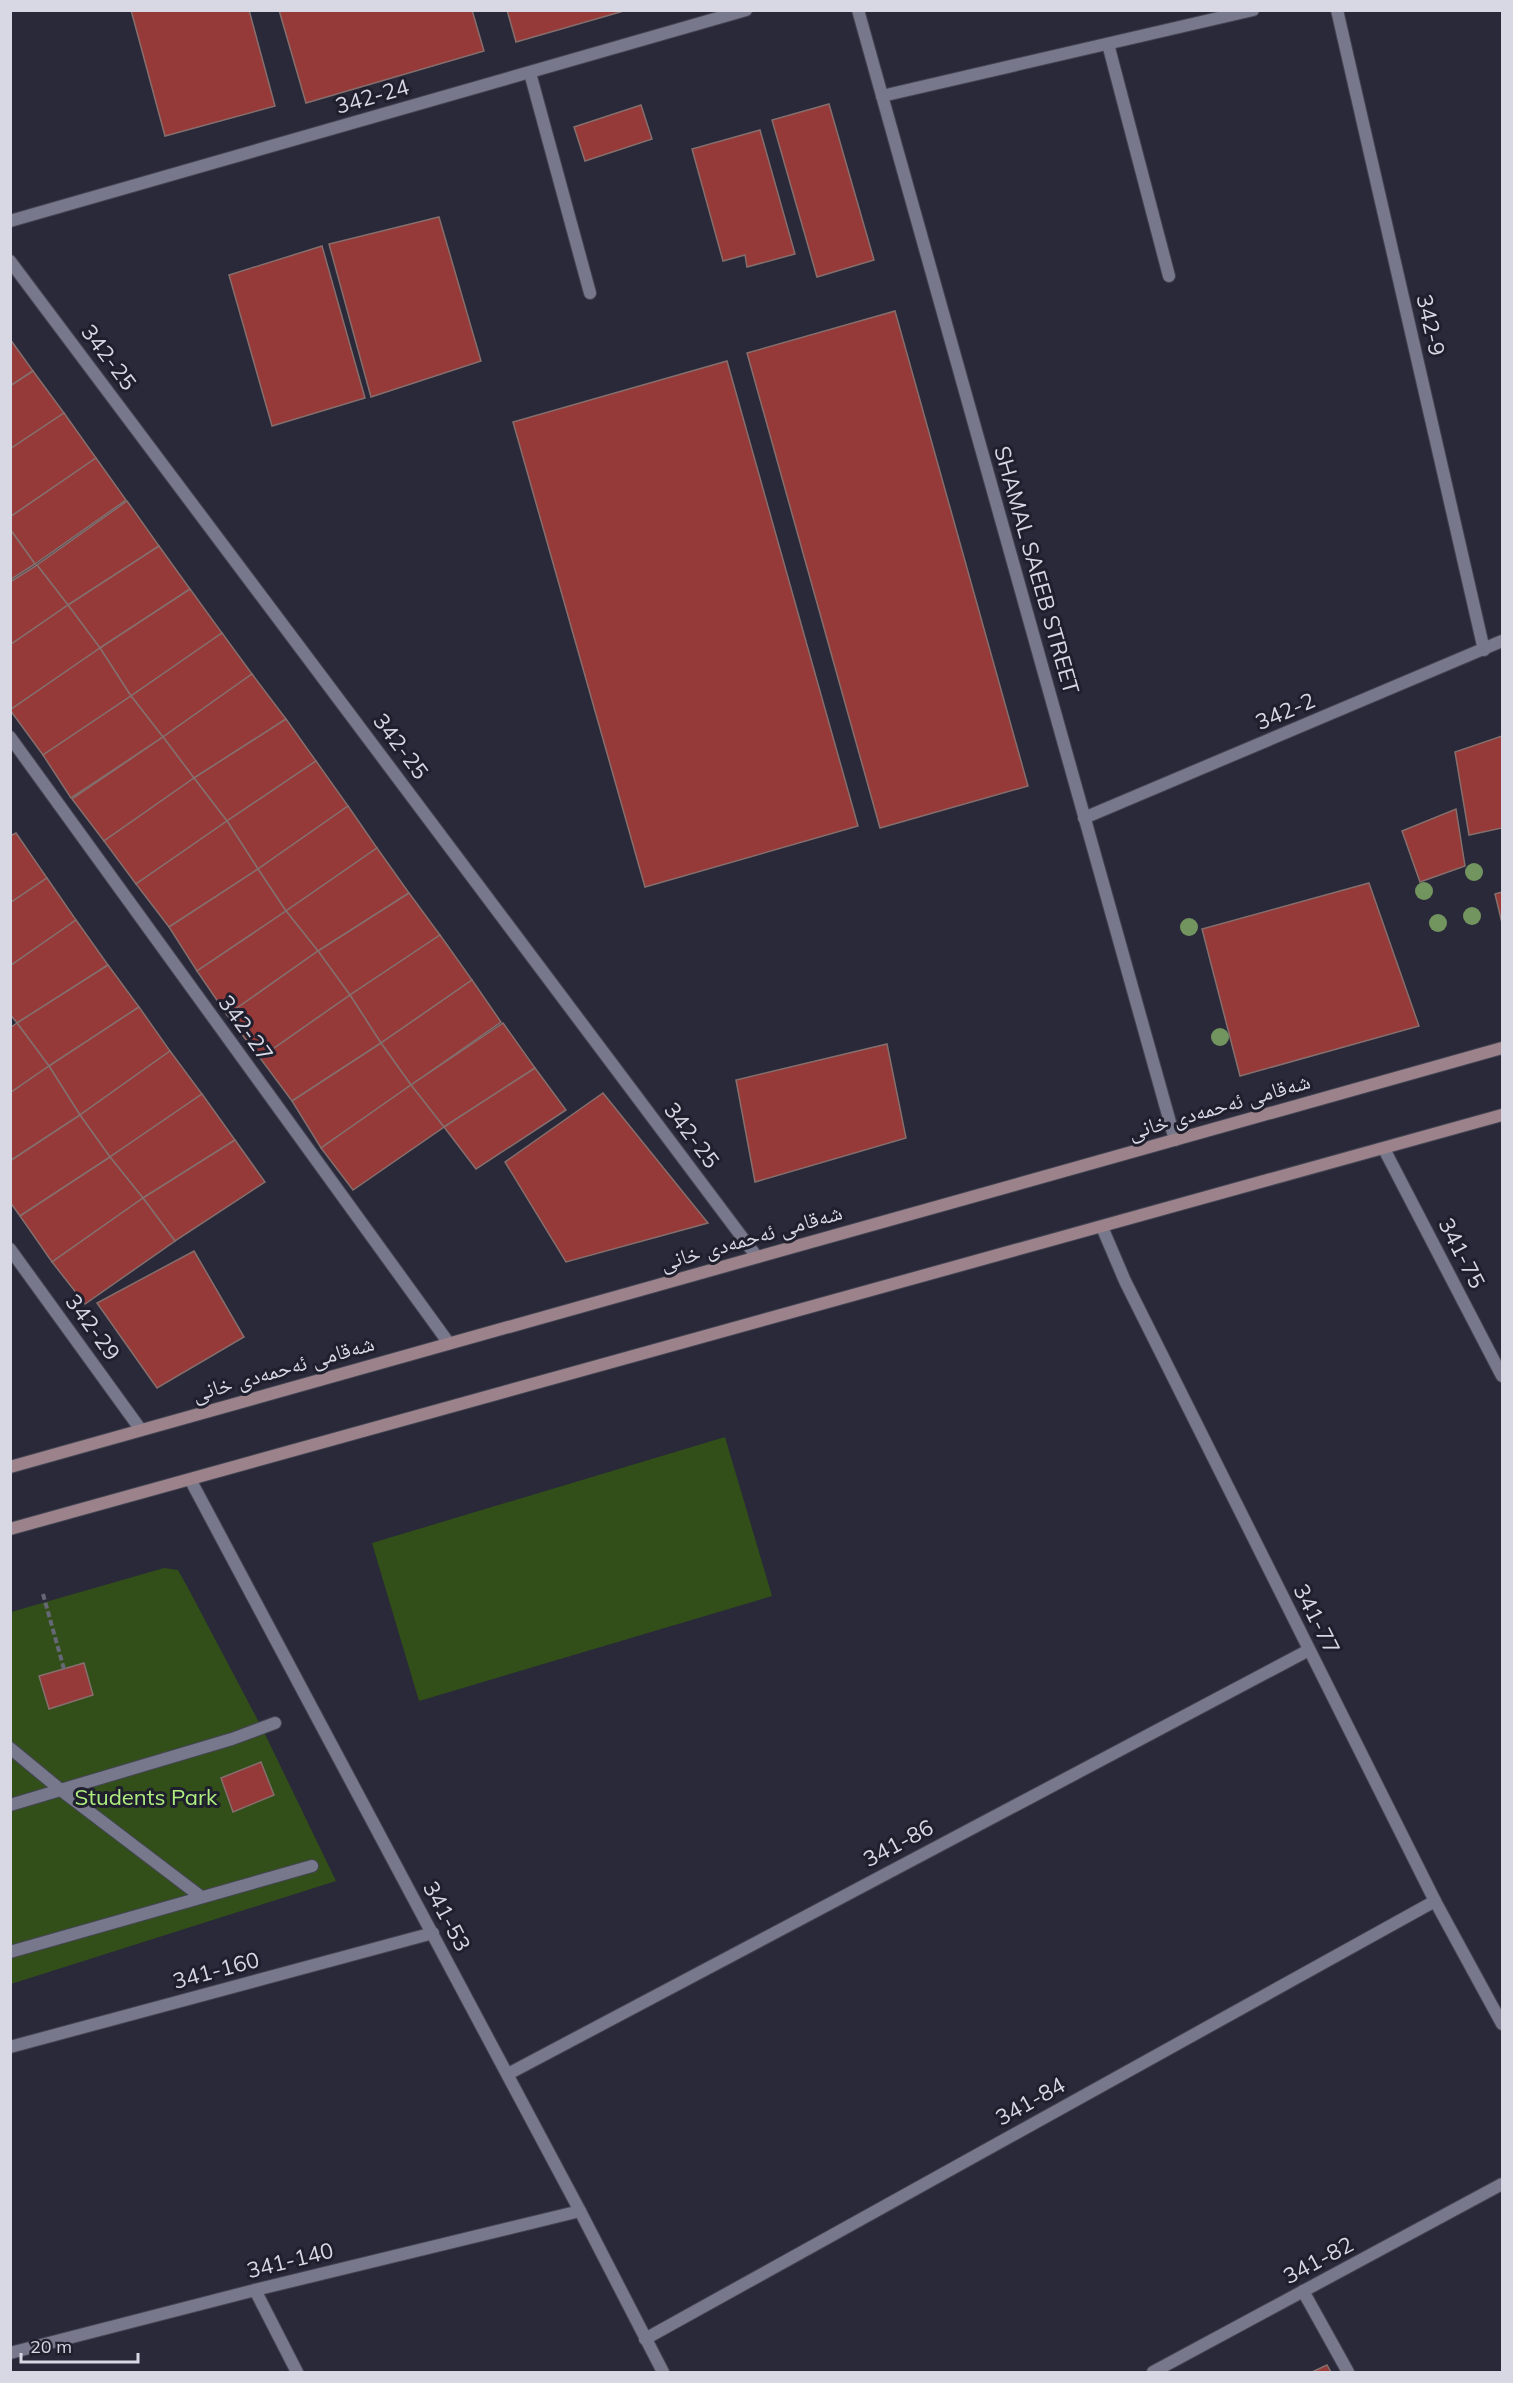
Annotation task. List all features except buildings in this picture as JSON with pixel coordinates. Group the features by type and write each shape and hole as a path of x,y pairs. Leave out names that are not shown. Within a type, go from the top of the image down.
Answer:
{"main road":[{"name":"شەقامی ئەحمەدی خانی","path":"10,1467 448,1342 1503,1048"},
{"path":"10,1529 1503,1115"}],"street":[{"name":"342-24","path":"10,221 746,10"},
{"name":"SHAMAL SAEEB STREET","path":"858,10 1175,1140"},
{"path":"882,96 1253,10"},
{"name":"342-9","path":"1337,10 1484,650"},
{"path":"1108,44 1169,276"},
{"path":"530,73 590,293"},
{"name":"342-25","path":"10,261 757,1257"},
{"name":"342-2","path":"1084,818 1503,641"},
{"name":"342-27","path":"10,737 448,1342"},
{"name":"341-75","path":"1384,1149 1503,1376"},
{"name":"341-77","path":"1102,1227 1125,1281 1435,1901 1503,2024"},
{"name":"342-29","path":"10,1249 141,1430"},
{"name":"341-53","path":"191,1480 508,2074 663,2373"},
{"name":"341-86","path":"508,2074 1309,1650"},
{"path":"10,1805 232,1739 275,1723"},
{"path":"10,1748 62,1791 200,1896"},
{"path":"10,1952 200,1896 312,1866"},
{"name":"341-84","path":"645,2338 1435,1901"},
{"name":"341-160","path":"10,2047 433,1933"},
{"name":"341-82","path":"1153,2373 1503,2184"},
{"name":"341-140","path":"10,2353 255,2290 580,2211"},
{"path":"255,2290 297,2373"},
{"path":"1303,2291 1348,2373"}],"path":[{"path":"43,1594 64,1669"}],"green space":[{"path":"725,1437 772,1596 419,1701 372,1543"},
{"name":"Students Park","path":"164,1568 178,1570 188,1588 262,1728 336,1881 11,1984 11,1612"}]}
